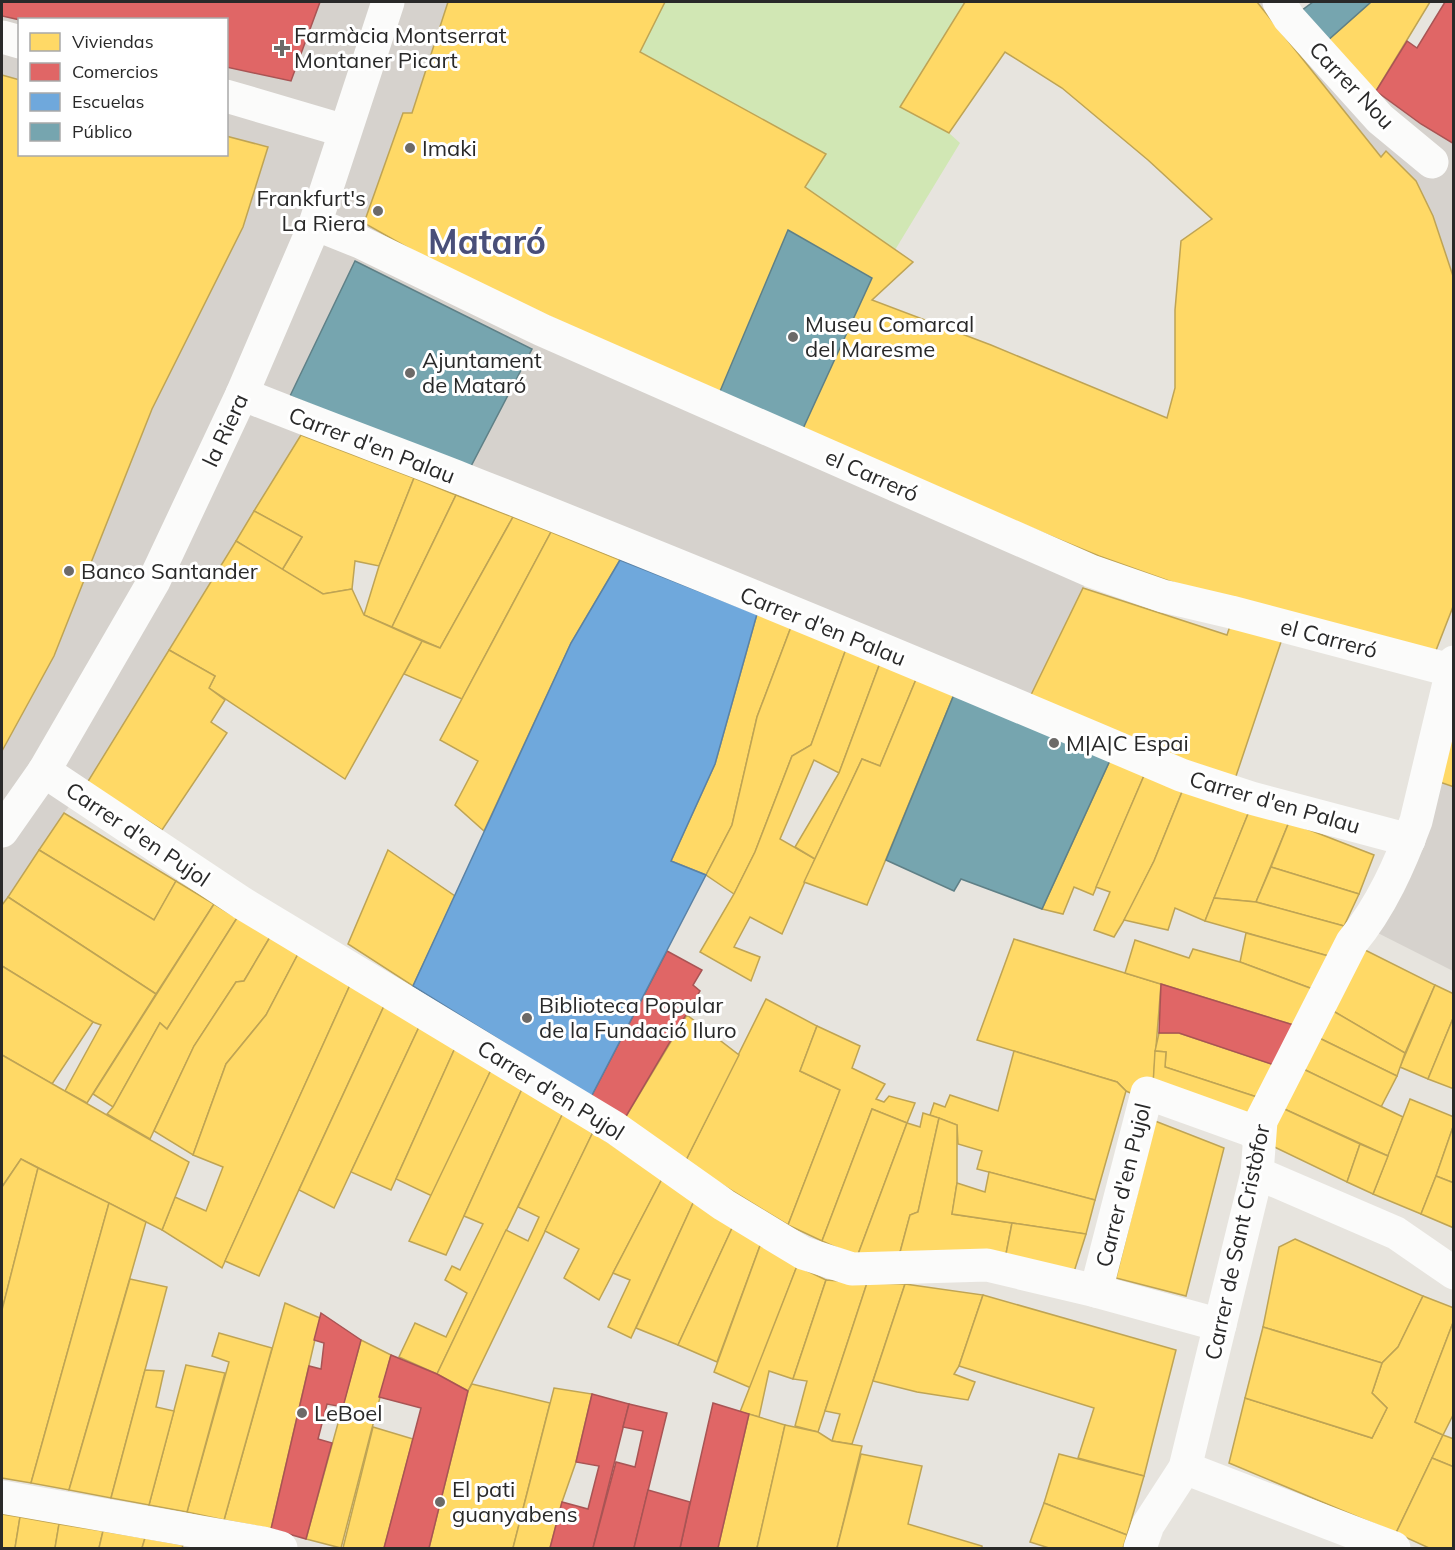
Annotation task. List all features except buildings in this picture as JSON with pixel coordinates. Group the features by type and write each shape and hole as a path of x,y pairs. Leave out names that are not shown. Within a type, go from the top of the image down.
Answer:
{"street":[{"name":"la Riera","path":"2,831 44,771 154,581 242,394 315,224 388,2"},
{"name":"Carrer Nou","path":"1278,2 1289,18 1380,119 1432,162"},
{"path":"2,38 18,42"},
{"path":"228,97 345,132"},
{"name":"el Carreró","path":"315,224 360,242 542,330 1091,572 1163,596 1452,666"},
{"name":"Carrer d'en Palau","path":"242,394 475,484 759,599 1181,775 1251,798 1409,840"},
{"name":"Carrer de Sant Cristòfor","path":"1140,1548 1148,1525 1185,1468 1257,1173 1261,1122 1352,942 1365,926 1389,885 1409,840 1416,821 1452,666"},
{"name":"Carrer d'en Pujol","path":"44,771 242,903 615,1128 724,1205 804,1254 852,1269 987,1265 1096,1291 1220,1325"},
{"name":"Carrer d'en Pujol","path":"1096,1291 1146,1093 1250,1130 1259,1138"},
{"path":"1257,1173 1396,1233 1454,1273"},
{"path":"1185,1468 1394,1548"},
{"path":"2,1497 281,1548"}],"green space":[{"path":"665,2 965,2 900,107 949,133 960,143 895,250 805,187 825,154 640,52"}],"shaded area":[{"path":"320,2 448,2 412,113 403,113 364,223 442,267 801,433 1099,556 1028,701 551,532 302,435 88,783 64,813 2,905 2,751 54,656 152,409 243,227 268,148 228,136 228,67 291,81","holes":["355,261 531,349 469,470 290,396"]},
{"path":"1257,2 1295,2 1376,91 1379,87 1453,144 1453,279 1416,181 1386,151 1381,157"},
{"path":"2,16 18,20 18,80 2,75"},
{"path":"1431,779 1453,787 1453,971 1358,923"}],"place":[{"name":"Farmàcia Montserrat Montaner Picart","path":"282,48"},
{"name":"Imaki","path":"410,148"},
{"name":"Frankfurt's La Riera","path":"378,211"},
{"name":"Museu Comarcal del Maresme","path":"793,337"},
{"name":"Ajuntament de Mataró","path":"410,373"},
{"name":"Banco Santander","path":"69,571"},
{"name":"M|A|C Espai","path":"1054,743"},
{"name":"Biblioteca Popular de la Fundació Iluro","path":"527,1018"},
{"name":"LeBoel","path":"302,1413"},
{"name":"El pati guanyabens","path":"440,1502"}],"district":[{"name":"Mataró","path":"487,242"}]}
